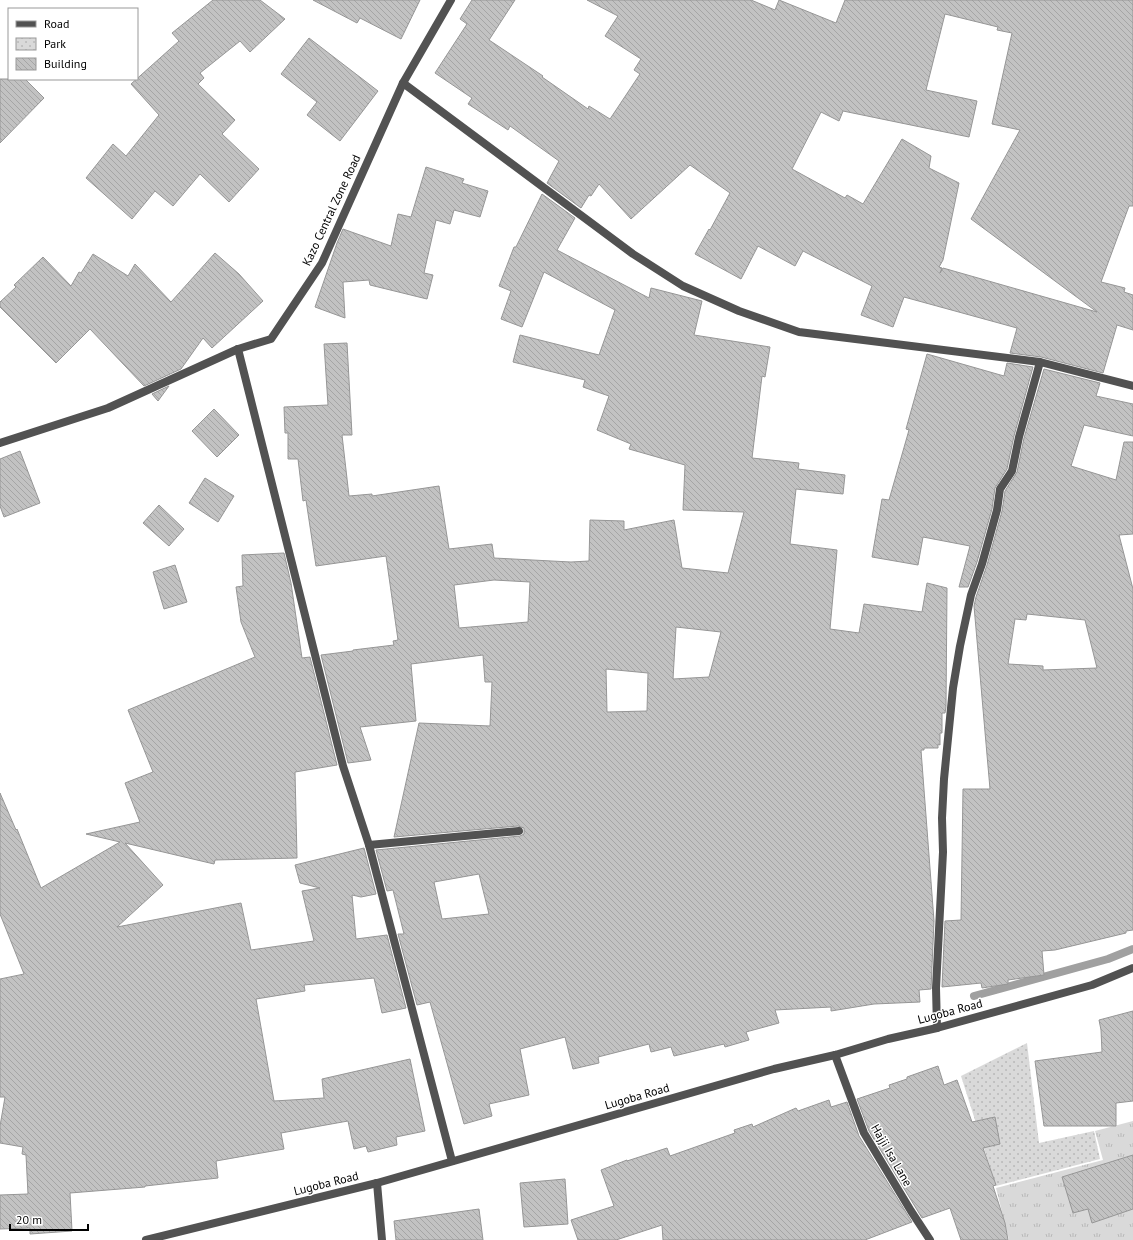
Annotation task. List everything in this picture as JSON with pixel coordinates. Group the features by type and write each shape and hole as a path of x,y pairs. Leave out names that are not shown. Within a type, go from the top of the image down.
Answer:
{"street":[{"name":"Kazo Central Zone Road","path":"0,442 108,408 238,349 271,339 322,263 403,83 451,0"},
{"path":"403,83 632,254 683,286 739,311 799,332 1040,362 1133,386"},
{"path":"238,349 343,766 369,845 452,1161"},
{"path":"937,1028 936,988 943,852 943,787 953,688 971,595 982,564 997,510 1000,489 1012,471 1019,437 1040,362"},
{"path":"369,845 519,831"},
{"name":"Lugoba Road","path":"146,1240 377,1183 774,1069 835,1055 888,1039 937,1028 1092,985 1133,968"},
{"name":"Hajji Isa Lane","path":"835,1055 864,1133 930,1240"},
{"path":"377,1183 382,1240"}],"green space":[{"path":"1027,1043 1039,1143 1094,1131 1100,1159 996,1186 961,1076"},
{"path":"1133,1121 1133,1240 1009,1240 996,1188 1103,1160 1095,1131"}],"building":[{"path":"213,0 260,0 285,19 250,52 240,41 200,73 204,78 198,84 235,120 222,134 259,169 229,202 200,174 173,206 155,191 132,219 86,178 113,144 126,156 159,115 131,84 135,80 138,80 138,78 179,41 172,33"},
{"path":"313,0 420,0 401,39 360,18 357,23"},
{"path":"472,0 515,0 489,40 543,76 542,77 588,109 589,106 610,119 640,74 634,70 641,59 605,36 618,16 587,0 751,0 775,10 779,0 836,23 845,0 1133,0 1133,206 1129,206 1101,282 1125,288 1124,292 1133,295 1133,330 1117,325 1103,373 1041,357 1010,353 1017,328 904,297 893,327 861,315 872,286 803,251 795,266 758,246 741,279 695,254 730,193 690,165 631,219 599,184 591,196 589,195 581,208 547,183 559,161 510,126 508,130 468,104 472,98 435,73 467,24 460,19","holes":["945,14 998,27 997,30 1012,33 992,124 1020,130 971,219 1097,312 943,268 940,273 942,268 939,267 943,260 959,183 929,168 931,156 902,139 863,204 847,195 845,198 792,169 821,112 839,121 843,111 969,137 977,101 926,90"]},
{"path":"309,38 378,91 340,141 307,115 317,102 281,74"},
{"path":"0,79 26,80 44,98 0,143"},
{"path":"426,167 464,179 462,183 488,191 480,217 454,210 450,224 436,220 424,273 433,275 427,299 370,285 369,280 343,282 345,318 315,307 343,229 391,246 398,214 411,217"},
{"path":"542,194 575,218 557,250 649,298 651,288 702,301 694,335 770,347 765,377 762,376 752,458 799,463 798,469 845,475 843,494 796,489 790,544 837,550 830,629 859,633 864,604 922,612 927,583 947,588 946,707 945,713 942,713 942,733 940,733 940,745 938,744 938,748 924,748 924,750 921,750 934,921 931,989 919,990 920,1002 874,1004 831,1011 831,1007 775,1010 779,1023 746,1032 749,1040 725,1047 724,1044 674,1056 671,1047 651,1052 649,1044 598,1057 599,1063 573,1069 565,1037 520,1049 529,1095 489,1104 492,1116 464,1124 430,1002 417,1005 398,934 404,934 393,890 387,891 376,850 520,836 524,834 524,828 518,826 394,837 419,723 490,726 492,682 485,682 483,655 411,664 416,721 360,727 371,760 348,763 321,655 394,645 393,641 398,640 386,556 316,566 306,500 303,501 298,459 288,459 288,433 285,433 284,407 328,405 324,344 347,343 352,435 342,435 349,496 372,494 372,496 439,486 449,549 492,544 494,558 571,562 589,561 590,520 624,521 624,530 674,520 682,568 728,573 744,512 683,510 685,465 629,449 631,444 597,430 609,396 583,387 585,380 513,362 520,335 599,355 615,310 544,272 522,327 501,319 511,291 499,286 514,247 516,247","holes":["494,580 530,582 528,622 459,628 454,585","676,627 721,632 709,677 673,679","606,669 648,673 647,711 607,712","479,874 489,914 442,919 434,882"]},
{"path":"215,253 239,274 263,301 212,348 203,338 181,369 144,386 90,329 56,363 0,307 0,302 16,287 14,285 43,257 71,286 79,272 81,273 93,254 128,276 135,264 171,302"},
{"path":"927,354 1004,376 1007,363 1033,367 1014,436 1007,469 995,488 992,509 977,562 968,587 959,587 970,546 923,537 918,565 872,557 882,499 889,500 909,430 906,429"},
{"path":"1044,369 1100,383 1096,396 1133,404 1133,436 1084,425 1071,466 1116,480 1124,442 1133,442 1133,534 1119,535 1133,589 1133,930 1055,950 1042,951 1044,975 1008,980 1008,984 982,988 981,983 942,987 945,921 961,920 963,789 990,789 974,606 1002,511 1005,491 1017,472 1024,438","holes":["1027,614 1085,620 1097,668 1043,670 1043,666 1008,664 1015,619 1026,620"]},
{"path":"169,386 158,401 152,394"},
{"path":"214,409 239,435 217,457 192,431"},
{"path":"20,451 40,503 4,517 0,506 0,459"},
{"path":"205,478 234,496 218,522 189,503"},
{"path":"159,505 184,529 169,546 143,523"},
{"path":"284,553 291,583 302,658 310,657 337,765 295,772 297,858 215,860 214,864 125,843 163,885 117,927 241,903 251,950 314,941 302,891 320,888 300,883 295,865 364,848 376,894 361,897 352,895 356,939 387,935 406,1008 382,1013 374,978 304,985 305,991 256,999 274,1101 324,1098 322,1079 410,1059 425,1131 396,1137 397,1145 368,1152 366,1146 354,1149 348,1121 281,1133 284,1149 216,1161 218,1178 145,1187 70,1193 72,1231 30,1234 30,1228 0,1229 0,1195 28,1194 26,1155 22,1154 23,1147 0,1143 0,1126 5,1097 0,1097 0,979 24,974 0,914 0,793 16,830 17,829 41,888 120,842 86,834 140,822 125,783 153,772 128,710 255,657 241,622 236,587 243,586 242,555"},
{"path":"175,565 187,602 164,609 153,572"},
{"path":"1133,1011 1133,1101 1116,1103 1116,1126 1044,1126 1035,1061 1102,1052 1099,1020"},
{"path":"938,1066 944,1085 957,1080 972,1122 995,1117 1000,1144 983,1148 996,1185 993,1186 1005,1223 1008,1240 961,1240 950,1208 922,1218 869,1131 857,1099 890,1088 889,1085"},
{"path":"829,1100 831,1107 847,1102 859,1136 912,1222 865,1240 663,1240 662,1225 616,1240 578,1240 571,1220 614,1206 601,1170 627,1160 667,1148 670,1156 735,1133 734,1130 752,1124 753,1127 796,1108 798,1111"},
{"path":"1133,1155 1133,1209 1092,1223 1088,1209 1073,1213 1062,1177"},
{"path":"565,1179 568,1224 524,1227 520,1183"},
{"path":"479,1209 483,1240 396,1240 394,1221"}],"waterway":[{"path":"974,996 1108,959 1133,949"}]}
